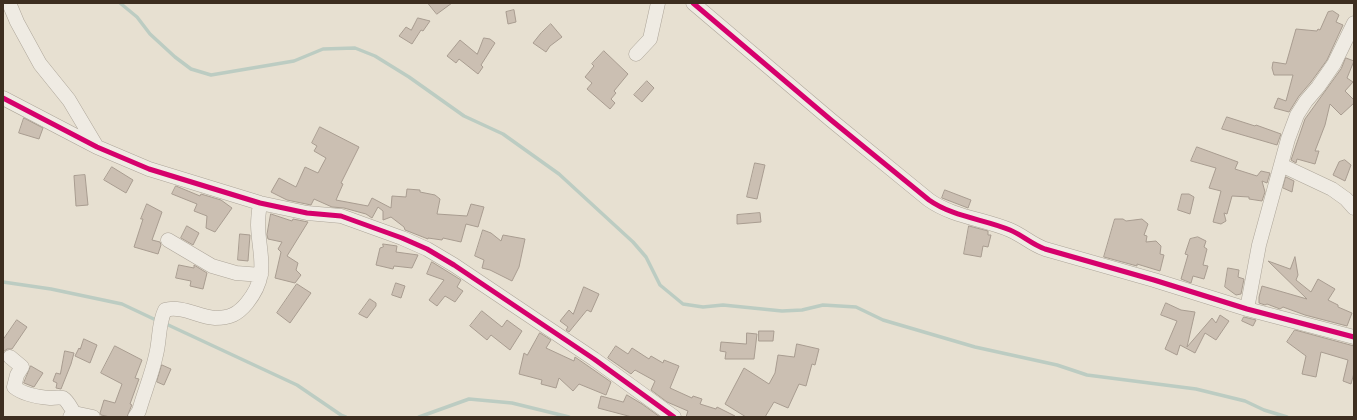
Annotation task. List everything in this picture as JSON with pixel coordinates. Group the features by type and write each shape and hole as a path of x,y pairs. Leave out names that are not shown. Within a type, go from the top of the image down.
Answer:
{"street":[{"path":"9,3 16,22 40,64 69,100 97,147"},
{"path":"636,54 650,39 658,3"},
{"path":"693,3 831,120 938,206 1010,230 1040,247 1247,309 1354,337"},
{"path":"1247,309 1259,245 1288,139 1297,115 1334,64 1354,23"},
{"path":"3,98 97,147 149,169 260,203 307,213 341,216 402,238 427,249 454,265 594,359 674,417"},
{"path":"1281,165 1332,189 1346,199 1354,208"},
{"path":"135,417 156,356 159,340 160,320 165,310 177,309 215,318 232,316 240,311 253,295 261,275 262,265 258,225 260,203"},
{"path":"168,240 212,266 236,273 261,275"},
{"path":"10,358 22,367 17,375 14,387 28,394 40,397 62,398 67,402 72,415 93,417"}],"building":[{"path":"428,3 452,3 437,14"},
{"path":"514,10 516,22 508,24 506,12"},
{"path":"1333,11 1339,15 1336,22 1343,25 1327,60 1299,96 1289,112 1274,108 1278,98 1286,101 1293,75 1274,75 1272,68 1273,62 1286,64 1296,29 1320,30 1328,12"},
{"path":"418,18 430,21 423,31 421,30 412,44 399,36 406,27 411,30"},
{"path":"551,24 562,37 550,46 546,52 533,43"},
{"path":"484,38 490,39 495,43 481,65 483,67 478,74 459,59 456,63 447,56 460,40 477,54"},
{"path":"604,51 628,74 614,91 616,93 611,99 615,103 610,109 587,89 592,83 585,77 594,66 592,64"},
{"path":"1346,58 1354,61 1347,78 1353,82 1345,91 1354,100 1354,103 1341,115 1330,104 1325,125 1315,151 1319,151 1315,164 1297,159 1296,163 1291,160 1305,119 1341,69"},
{"path":"647,81 654,88 642,102 634,95"},
{"path":"1227,117 1281,134 1277,145 1222,129"},
{"path":"24,118 43,128 39,139 19,133"},
{"path":"320,127 359,147 341,183 343,184 336,200 368,206 372,198 391,208 392,196 406,197 407,189 420,190 420,192 435,195 440,199 437,214 467,216 471,204 484,207 478,227 466,224 461,242 443,238 442,240 428,239 405,230 404,227 391,217 383,220 383,211 378,207 372,218 366,214 344,208 332,207 314,199 311,205 287,200 271,192 279,178 296,187 305,167 318,173 326,158 314,151 317,146 312,143"},
{"path":"1197,147 1238,162 1235,169 1257,176 1261,171 1270,173 1267,183 1262,181 1265,192 1262,201 1249,199 1249,197 1232,196 1227,214 1224,213 1226,221 1221,224 1213,222 1221,191 1209,188 1216,168 1191,161"},
{"path":"1345,160 1351,165 1345,181 1333,175 1339,162"},
{"path":"755,163 765,165 757,199 747,197"},
{"path":"112,167 133,180 126,193 104,180"},
{"path":"85,175 88,205 76,206 74,176"},
{"path":"1286,177 1294,181 1292,192 1283,188"},
{"path":"176,186 200,196 201,194 221,200 232,208 215,232 206,228 207,216 194,211 197,204 172,194"},
{"path":"945,190 971,200 968,208 942,198"},
{"path":"1182,194 1189,194 1194,197 1190,214 1178,210"},
{"path":"147,204 162,212 152,240 160,242 161,245 158,254 134,247 143,219 141,219"},
{"path":"760,213 761,222 737,224 737,215"},
{"path":"271,214 292,221 293,219 308,222 287,256 298,263 296,270 301,275 295,283 275,278 281,252 278,249 282,242 268,239 267,235"},
{"path":"1115,219 1123,219 1126,221 1142,219 1148,224 1144,235 1147,236 1146,242 1156,241 1161,246 1160,254 1164,255 1160,271 1137,264 1137,266 1104,257"},
{"path":"187,226 199,233 193,245 181,238"},
{"path":"969,226 988,231 988,235 991,235 988,247 983,246 981,257 964,254"},
{"path":"483,230 491,233 501,241 503,235 525,239 519,267 512,281 490,270 482,268 484,260 475,256"},
{"path":"240,234 250,235 248,261 238,260"},
{"path":"1198,237 1206,241 1204,247 1207,249 1203,265 1208,266 1204,279 1193,276 1191,283 1181,279 1188,255 1185,254 1190,239"},
{"path":"383,244 397,246 396,252 418,255 412,268 394,266 393,269 376,265 380,248 383,247"},
{"path":"1295,257 1298,275 1296,280 1311,292 1318,279 1335,289 1328,300 1338,305 1338,307 1352,313 1347,326 1305,315 1283,307 1280,309 1267,304 1265,305 1259,303 1262,286 1307,299 1268,261 1290,269"},
{"path":"432,262 461,280 457,287 463,291 455,302 445,296 437,306 429,300 444,280 427,274"},
{"path":"179,265 194,268 194,265 207,273 203,289 190,286 191,281 176,278"},
{"path":"1228,268 1239,270 1238,277 1244,279 1241,294 1236,295 1225,287"},
{"path":"396,283 405,286 401,298 392,295"},
{"path":"297,284 311,293 290,323 277,313"},
{"path":"584,287 599,294 591,312 587,310 569,332 566,330 568,327 560,321 569,310 573,314"},
{"path":"370,299 376,303 376,306 367,318 359,314"},
{"path":"1166,303 1181,310 1195,312 1187,347 1212,318 1216,323 1220,315 1229,321 1216,340 1205,333 1195,353 1180,345 1177,355 1165,349 1177,321 1161,315"},
{"path":"482,311 502,327 507,320 522,331 510,350 491,335 487,340 470,326"},
{"path":"1244,317 1256,320 1253,326 1242,321"},
{"path":"17,320 27,327 12,349 7,349 3,352 3,340"},
{"path":"1295,330 1354,346 1354,373 1351,384 1343,381 1348,360 1321,352 1316,377 1302,374 1306,356 1287,342"},
{"path":"759,331 774,331 773,341 759,341"},
{"path":"540,333 551,340 546,348 574,361 575,357 611,382 606,395 579,384 573,391 559,378 556,388 541,384 542,380 519,374 524,353 527,355"},
{"path":"747,333 757,334 754,359 725,359 726,352 720,351 721,342 746,344"},
{"path":"84,339 97,345 90,363 75,356"},
{"path":"797,344 819,349 815,365 812,364 806,386 799,384 788,408 774,402 765,417 746,417 725,404 744,368 769,384 775,373 778,355 794,357"},
{"path":"115,346 142,360 135,378 139,379 127,417 110,417 101,415 100,413 104,400 115,403 122,384 101,373"},
{"path":"616,346 628,354 632,348 649,359 651,356 663,363 664,360 679,366 670,388 692,398 693,396 702,399 700,404 716,409 717,407 735,417 686,417 688,411 667,402 651,390 655,381 635,370 631,374 608,358"},
{"path":"65,351 74,353 61,389 56,388 57,383 53,381 56,373 60,374"},
{"path":"162,365 171,369 164,385 157,382"},
{"path":"31,366 43,373 34,387 24,383"},
{"path":"627,395 660,417 632,417 598,408 601,396 623,402"}],"waterway":[{"path":"120,3 137,17 150,34 175,57 191,69 211,75 294,61 323,49 355,48 375,56 409,77 464,116 503,134 559,174 633,242 646,257 660,285 683,304 703,307 723,305 782,311 802,310 823,305 856,307 883,320 975,347 1057,365 1087,375 1196,389 1245,401 1264,410 1287,417"},
{"path":"3,282 51,289 122,304 158,321"},
{"path":"164,323 297,385 346,417"},
{"path":"419,417 469,399 512,403 569,417"}],"cycle path":[{"path":"693,3 831,120 938,206 958,214 1010,230 1045,249 1154,280 1247,309 1354,337"},
{"path":"3,98 97,147 149,169 260,203 307,213 341,216 402,238 427,249 454,265 594,359 674,417"}]}
